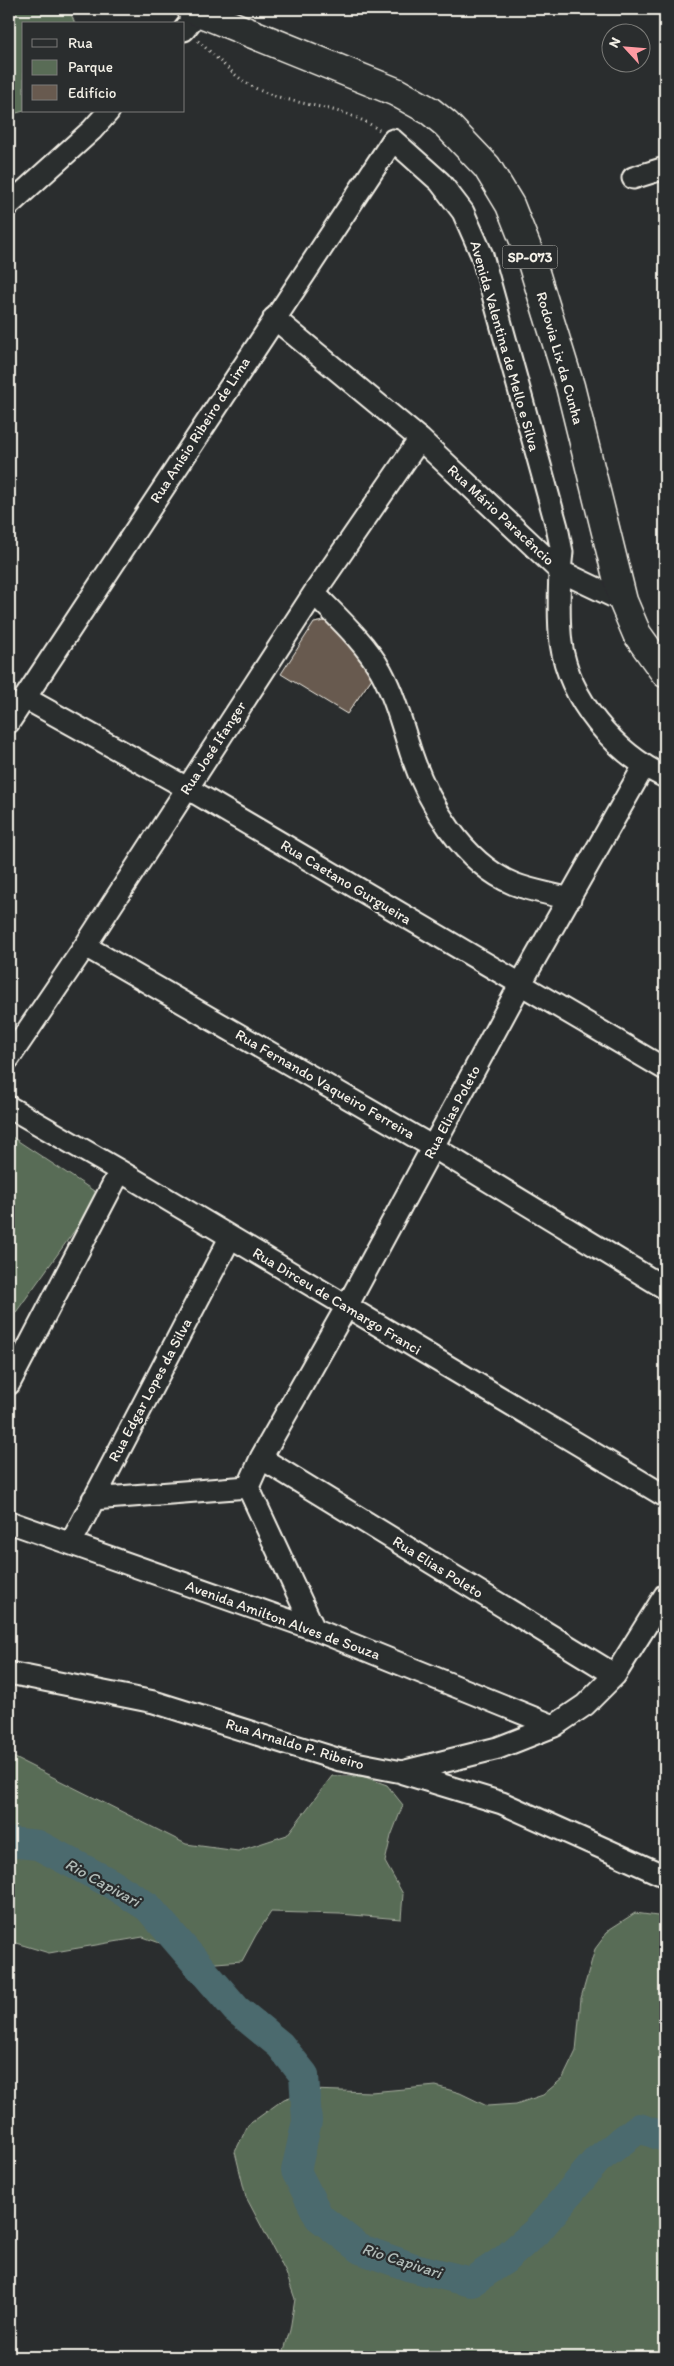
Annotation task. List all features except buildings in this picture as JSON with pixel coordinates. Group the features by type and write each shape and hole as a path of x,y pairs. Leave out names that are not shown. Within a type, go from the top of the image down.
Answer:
{"main road":[{"name":"Rodovia Lix da Cunha","path":"190,19 396,92 446,124 487,167 510,205 532,262 570,386 624,600 637,634 665,673"}],"street":[{"path":"9,205 92,130 108,112"},
{"name":"Rua Anísio Ribeiro de Lima","path":"9,722 393,140"},
{"name":"Avenida Valentina de Mello e Silva","path":"393,140 440,182 463,212 482,256 557,528 562,552 560,571"},
{"path":"633,178 665,168"},
{"name":"Rua Mário Paracêncio","path":"274,318 420,439 560,571 559,614 561,645 570,675 582,702 599,723 644,766 665,777"},
{"name":"Rua José Ifanger","path":"9,1058 85,946 314,593 420,439"},
{"path":"560,571 624,600"},
{"path":"314,593 363,645 380,670 394,700 412,755 437,810 464,849 489,870 514,884 570,899"},
{"name":"Rua Caetano Gurgueira","path":"25,698 187,788 665,1069"},
{"name":"Rua Elias Poleto","path":"248,1487 261,1458 346,1306 520,985 644,766"},
{"name":"Rua Fernando Vaqueiro Ferreira","path":"85,946 433,1146 665,1288"},
{"name":"Rua Dirceu de Camargo Franci","path":"9,1107 120,1171 665,1496"},
{"path":"9,1384 120,1171"},
{"name":"Rua Edgar Lopes da Silva","path":"72,1543 93,1499 230,1238"},
{"name":"Rua Elias Poleto","path":"261,1458 615,1675"},
{"path":"93,1499 248,1487 314,1629"},
{"name":"Avenida Amilton Alves de Souza","path":"11,1528 72,1543 314,1629 554,1726"},
{"name":"Rua Arnaldo P. Ribeiro","path":"9,1673 154,1702 340,1760 402,1772 498,1748 554,1726 585,1706 615,1675 665,1595"},
{"path":"402,1772 502,1803 665,1876"}],"path":[{"path":"190,19 242,80 264,92 365,120 393,140"}],"green space":[{"path":"9,9 69,9 74,22 22,22 22,112 9,115"},
{"path":"9,1135 100,1195 9,1322"},
{"path":"9,1755 186,1844 238,1851 287,1835 332,1776 362,1776 387,1785 403,1805 391,1836 385,1862 403,1894 401,1919 340,1914 271,1912 242,1961 216,1963 143,1937 49,1953 9,1941"},
{"path":"635,1913 665,1917 665,2357 282,2357 290,2330 295,2299 286,2273 246,2197 235,2152 248,2125 284,2099 311,2090 371,2092 436,2086 460,2093 487,2106 516,2104 543,2095 563,2078 576,2051 581,1998 595,1949 610,1929"}],"waterway":[{"name":"Rio Capivari","path":"9,1842 38,1845 110,1883 148,1907 236,2009 280,2045 304,2075 307,2121 296,2171 319,2217 360,2249 411,2267 471,2282 504,2260 538,2230 597,2160 639,2128 665,2137"}]}
